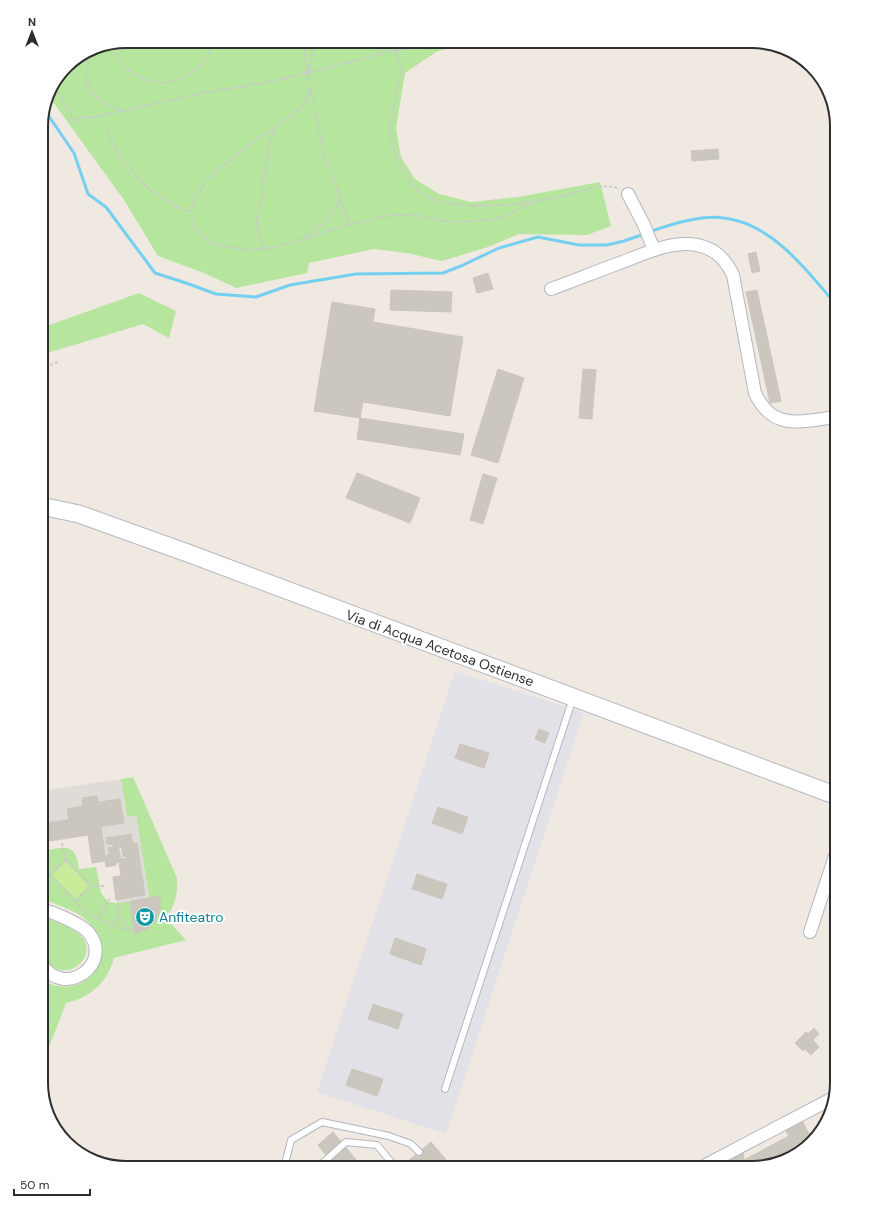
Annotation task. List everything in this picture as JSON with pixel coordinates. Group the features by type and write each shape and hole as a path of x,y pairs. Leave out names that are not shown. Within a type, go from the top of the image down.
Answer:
{"street":[{"path":"628,194 644,225 654,250"},
{"path":"551,289 654,250 690,244 698,245 713,251 725,262 733,275 755,393 760,403 767,412 777,419 788,422 830,418"},
{"name":"Via di Acqua Acetosa Ostiense","path":"48,507 79,514 104,523 830,793"},
{"path":"810,932 830,871"},
{"path":"48,912 84,928 92,939 95,951 94,958 89,969 84,974 73,979 61,979 48,972"},
{"path":"713,1161 827,1101"}],"lane":[{"path":"445,1089 573,698"},
{"path":"286,1161 291,1140 322,1122 389,1136 411,1144 419,1152"},
{"path":"325,1161 346,1142 377,1145 390,1161"}],"path":[{"path":"116,49 120,60 131,73 147,80 162,83 175,81 187,76 199,67 208,57 210,48"},
{"path":"308,72 312,59 313,48"},
{"path":"72,123 74,120 80,118 94,117 203,93 274,81 396,50 410,48"},
{"path":"304,49 324,153 350,225"},
{"path":"396,50 400,66 390,127 395,155 408,178 421,192 440,202 464,206 535,201 607,186 616,187 628,194"},
{"path":"89,57 86,77 91,93 109,106 123,111"},
{"path":"310,86 306,101 301,108 222,166 194,198 191,211 192,222 197,231 205,239 217,245 246,250 273,247 306,238 327,230 391,215 415,215 443,221 462,222 503,217 535,201"},
{"path":"57,90 74,120"},
{"path":"263,248 256,222 263,188 263,175 272,134 276,126"},
{"path":"107,131 122,160 148,188 185,211 191,211"},
{"path":"306,238 333,212 340,196"},
{"path":"48,366 58,362"},
{"path":"62,843 66,860 91,886"},
{"path":"66,860 50,874 83,911 114,926 131,930"},
{"path":"75,901 91,886 105,886"},
{"path":"99,919 109,899"},
{"path":"130,901 134,930 131,930"},
{"path":"114,926 118,916 117,903"},
{"path":"118,916 131,930"}],"shaded area":[{"path":"455,671 584,713 446,1134 317,1092"},
{"path":"121,779 127,817 136,816 149,898 117,903 116,900 145,895 137,843 133,844 131,834 106,838 107,844 113,844 114,847 108,848 109,855 105,856 101,827 124,823 98,803 97,796 82,798 83,806 67,809 69,820 48,823 48,790"},
{"path":"48,829 50,841 48,841"}],"green space":[{"path":"121,48 448,48 436,52 405,73 396,128 401,157 415,179 439,194 471,202 518,197 600,182 611,226 587,235 519,234 488,247 442,261 407,253 374,249 309,263 307,273 236,288 204,273 158,256 124,200 52,101 58,87 64,79 75,67 87,58 106,51"},
{"path":"139,293 176,311 169,338 143,324 48,353 48,326"},
{"path":"133,777 177,878 175,899 172,909 166,918 186,940 114,958 107,975 97,988 83,997 66,1003 48,1050 48,983 63,987 79,984 86,980 91,975 96,965 97,938 92,926 85,919 70,910 48,901 48,850 67,848 75,854 79,869 96,867 101,893 108,902 117,903 149,898 136,816 127,817 121,779"},
{"path":"66,861 89,886 75,899 52,875"},
{"path":"48,918 74,930 81,936 86,945 86,954 81,962 74,968 65,970 56,968 48,962"}],"building":[{"path":"718,149 719,159 692,161 691,151"},
{"path":"756,252 760,271 752,273 748,254"},
{"path":"488,273 493,289 477,293 473,278"},
{"path":"391,290 452,292 451,312 390,310"},
{"path":"757,290 781,401 770,403 746,292"},
{"path":"332,302 375,309 373,322 463,337 450,416 363,402 360,418 314,411"},
{"path":"498,369 524,378 498,463 471,455"},
{"path":"583,369 596,370 592,419 579,418"},
{"path":"360,418 464,434 460,455 357,439"},
{"path":"357,473 420,498 410,523 346,498"},
{"path":"483,474 497,478 483,524 470,520"},
{"path":"539,729 549,733 545,743 535,739"},
{"path":"460,744 489,753 484,768 455,758"},
{"path":"97,796 98,803 93,803 97,827 101,827 105,856 109,855 108,848 114,847 114,851 119,850 121,859 127,858 129,875 121,876 119,862 116,863 116,865 106,867 105,861 92,863 88,835 81,836 78,818 69,820 67,809 83,806 82,798"},
{"path":"120,799 124,823 97,827 93,803"},
{"path":"438,807 468,817 462,834 432,823"},
{"path":"78,818 81,836 50,841 48,823"},
{"path":"131,834 133,844 137,843 145,895 116,900 113,877 129,875 126,856 123,857 121,847 119,847 119,850 114,851 113,844 107,844 106,838"},
{"path":"417,874 447,884 442,899 412,889"},
{"name":"Anfiteatro","path":"160,896 160,909 156,920 147,929 135,933 131,901"},
{"path":"395,938 426,949 421,965 390,954"},
{"path":"373,1004 403,1014 398,1029 368,1019"},
{"path":"814,1028 819,1034 813,1040 819,1047 811,1055 805,1049 803,1051 795,1043 806,1032 808,1034"},
{"path":"352,1069 383,1079 377,1096 346,1085"},
{"path":"802,1121 810,1135 791,1151 782,1155 762,1160 727,1161 743,1152 744,1160 789,1136 785,1130"},
{"path":"333,1132 357,1161 331,1161 318,1145"},
{"path":"431,1142 447,1161 408,1161"}],"waterway":[{"path":"49,116 74,153 88,194 106,207 155,273 216,294 256,297 290,285 356,274 443,273 499,248 538,237 579,245 607,245 644,234"},
{"path":"649,232 668,225 702,218 723,218 743,223 761,231 777,242 793,256 830,297"}],"place":[{"name":"Anfiteatro","path":"145,917"}]}
